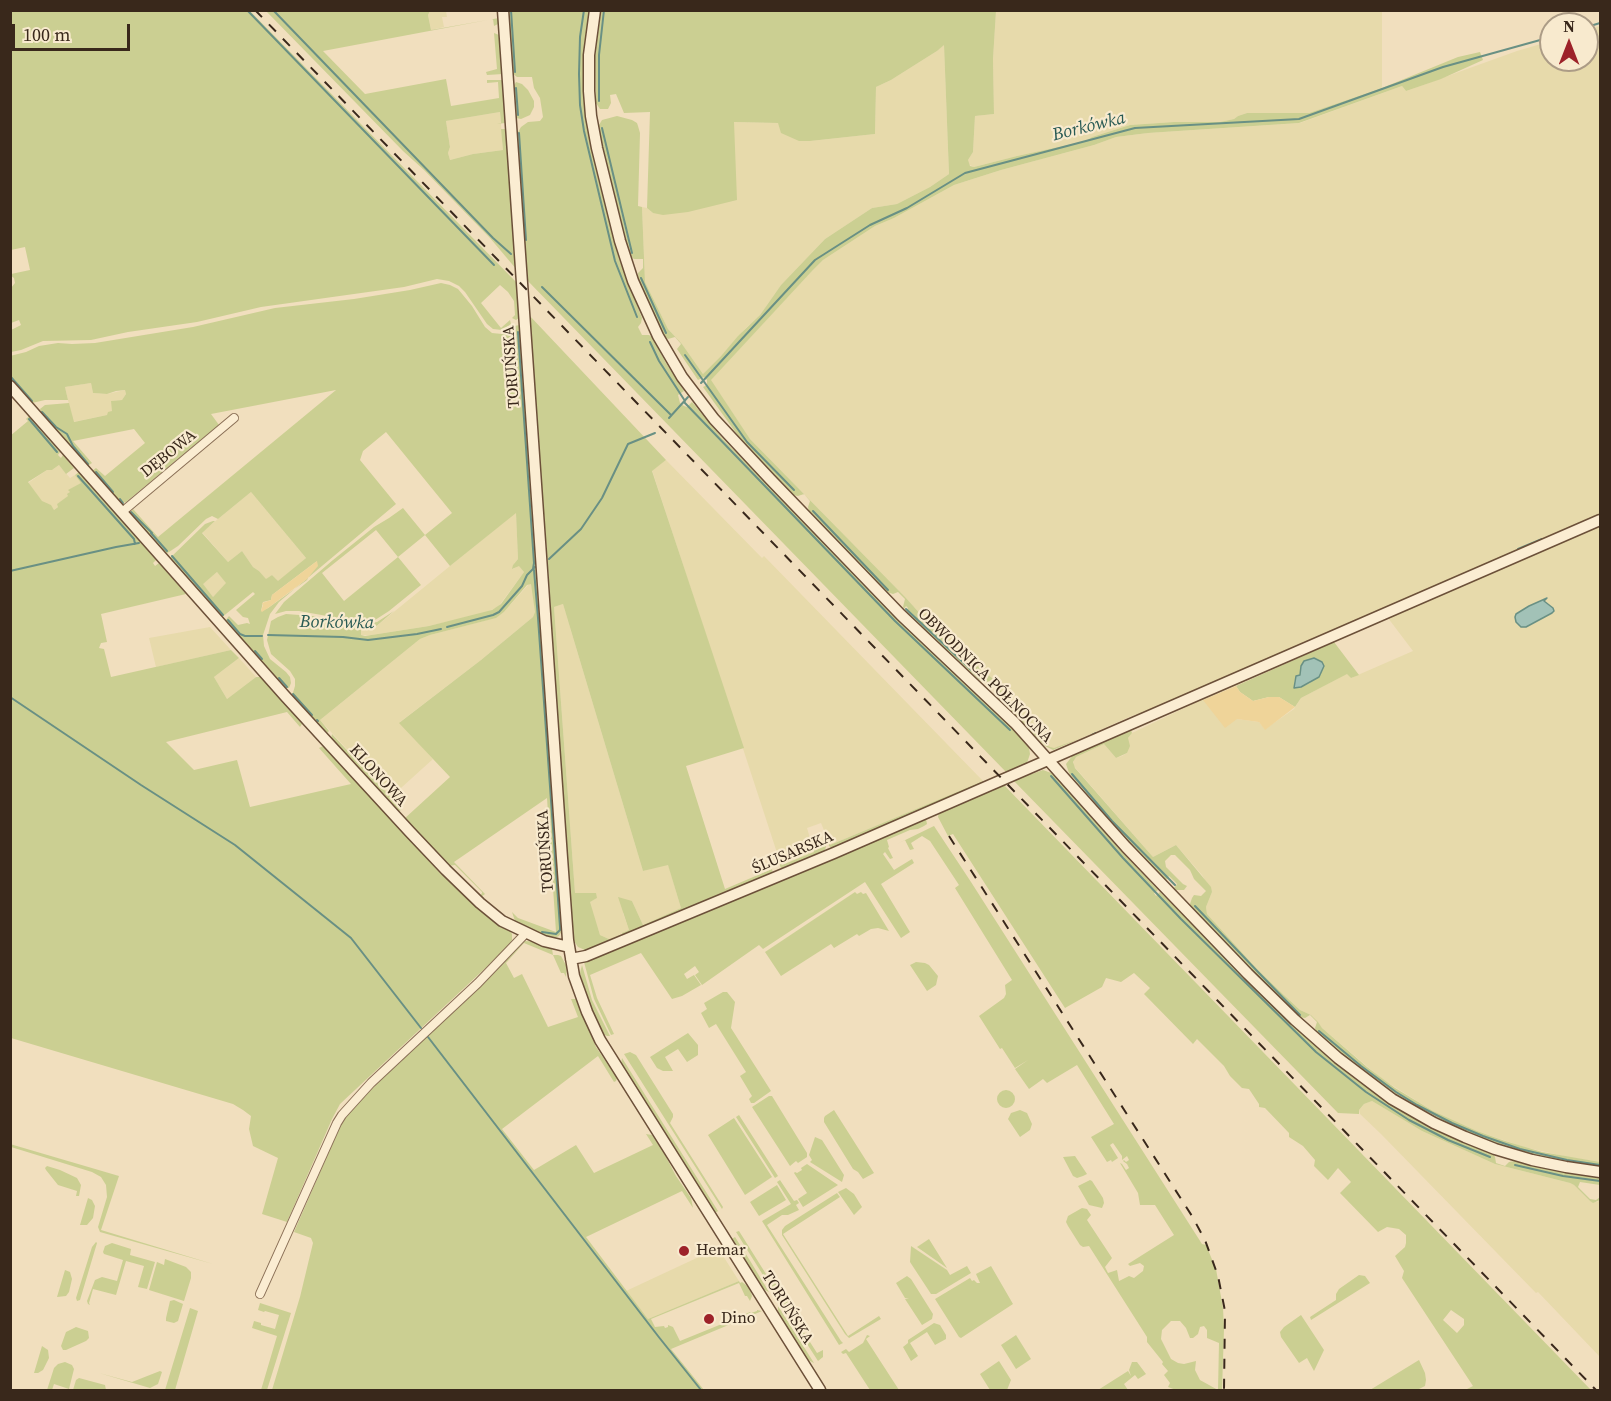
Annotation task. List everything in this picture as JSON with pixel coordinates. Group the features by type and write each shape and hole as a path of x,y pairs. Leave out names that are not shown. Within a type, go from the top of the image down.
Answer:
{"street":[{"name":"TORUŃSKA","path":"503,10 571,958 580,994 600,1040 820,1390"},
{"name":"OBWODNICA PÓŁNOCNA","path":"595,10 589,74 591,116 620,241 633,281 648,318 671,360 702,404 740,448 901,615 995,703 1126,848 1262,988 1322,1044 1372,1085 1434,1123 1480,1143 1516,1155 1548,1164 1600,1172"},
{"name":"KLONOWA","path":"10,386 285,696 446,870 496,917 526,933 552,943 569,946"},
{"name":"DĘBOWA","path":"122,512 234,418"},
{"name":"ŚLUSARSKA","path":"571,958 586,956 834,853 1600,520"},
{"path":"260,1294 342,1114 371,1083 478,983 526,933"}],"shaded area":[{"path":"430,11 446,11 447,17 442,17 444,27 431,30 428,15"},
{"path":"996,11 1382,11 1382,88 1309,113 1247,113 1220,122 1130,125 1092,137 1087,141 974,167 968,164 968,160 973,152 975,116 994,114 993,59"},
{"path":"1600,26 1600,1162 1524,1147 1477,1131 1433,1111 1382,1079 1322,1028 1311,1015 1300,1010 1257,969 1207,914 1206,907 1212,892 1202,875 1176,845 1153,857 1073,765 1076,757 1104,744 1116,758 1122,756 1127,753 1128,738 1132,733 1199,701 1134,715 1068,744 1050,748 1000,697 1002,686 940,636 906,598 750,439 710,380 823,260 875,226 954,185 1116,137 1300,123 1402,86 1406,91 1539,45 1539,72 1599,72","holes":["1388,618 1413,651 1351,678 1348,673 1301,698 1294,709 1265,729 1259,722 1237,719 1203,700"]},
{"path":"944,44 949,174 897,204 872,208 825,239 781,285 760,315 703,374 682,344 668,329 645,282 642,207 653,213 734,122 778,123 810,141 875,134 876,87 937,51"},
{"path":"500,112 503,150 450,160 446,121"},
{"path":"91,383 93,393 107,394 125,390 126,394 122,400 112,401 112,411 107,415 73,422 65,387"},
{"path":"666,460 762,558 764,556 983,781 830,845 821,823 807,828 814,852 781,865 652,470"},
{"path":"59,465 70,478 75,475 82,483 69,490 69,496 57,504 59,506 54,510 50,505 42,502 28,483"},
{"path":"251,492 306,558 278,582 272,575 266,580 242,551 228,562 202,532"},
{"path":"516,512 518,559 513,569 519,565 524,572 498,607 485,613 429,626 361,635 360,629 373,629"},
{"path":"217,572 227,583 213,597 202,584"},
{"path":"529,584 533,592 535,612 533,617 400,722 433,759 391,797 320,720 420,639 495,618 504,612"},
{"path":"563,604 643,871 668,864 681,908 643,925 632,901 623,913 629,930 611,940 600,935 589,902 597,898 575,893 554,607"},
{"path":"210,627 231,650 156,667 149,638"},
{"path":"239,658 256,677 227,699 214,677"},
{"path":"1372,1101 1422,1131 1495,1164 1570,1183 1590,1201 1600,1200 1600,1357 1360,1114 1359,1110 1364,1104"},
{"path":"718,1248 739,1281 648,1319 626,1291"}],"green space":[{"path":"10,11 250,11 518,284 520,317 516,320 512,318 515,315 514,301 500,285 481,303 501,328 510,320 511,324 502,330 493,329 459,286 437,279 404,287 261,307 197,322 91,340 43,341 11,352 11,330 21,325 19,320 11,323 11,288 15,283 11,274 30,270 25,247 11,250"},
{"path":"266,11 430,11 428,15 431,30 488,20 323,51 365,94 446,79 451,106 499,98 498,82 487,83 487,80 504,81 507,120 505,123 497,124 501,123 500,112 446,121 450,147 448,153 450,160 503,150 501,129 505,129 517,270 490,238"},
{"path":"506,11 589,11 584,55 584,92 588,130 598,178 619,259 642,318 638,327 642,335 652,337 684,391 678,395 680,403 687,407 692,402 722,438 879,600 1012,728 1029,748 1027,763 1007,773 525,278 517,134 528,122 540,121 543,117 540,98 534,88 532,77 517,77 512,73"},
{"path":"601,11 996,11 993,59 994,114 975,116 973,152 968,160 970,166 974,167 1086,141 1130,125 1220,122 1247,113 1309,113 1382,88 1458,57 1480,52 1483,60 1441,79 1406,91 1402,86 1299,123 1116,137 954,185 875,226 823,260 711,380 750,439 804,494 798,496 793,495 744,444 703,387 707,385 707,380 704,377 698,380 677,349 681,344 675,337 668,339 663,335 638,280 638,273 643,268 643,259 634,259 629,255 599,125 602,120 617,116 637,123 640,133 638,206 642,207 645,282 668,329 682,344 703,374 760,315 781,285 825,239 872,208 897,204 949,174 944,45 891,80 876,87 875,134 799,141 781,133 778,123 734,122 737,200 688,212 663,215 653,213 647,208 650,112 624,113 616,94 610,95 611,103 608,109 600,109 596,103 595,55"},
{"path":"499,18 498,24 494,26 493,19"},
{"path":"494,33 501,38 503,74 487,75 486,72 497,69"},
{"path":"516,82 528,90 534,101 530,115 521,119 516,118 513,110 512,89"},
{"path":"441,283 458,289 485,327 492,333 502,334 520,325 563,929 559,936 554,938 516,924 512,912 518,918 556,932 547,798 454,862 485,894 481,897 482,892 455,865 448,866 404,819 450,777 399,723 533,617 535,612 531,584 527,585 496,618 420,639 320,720 329,731 326,734 292,696 295,679 290,671 271,654 267,640 271,621 286,614 313,616 363,625 377,622 394,611 373,629 361,629 361,635 365,636 429,626 492,610 501,604 524,572 519,566 512,569 518,559 516,513 450,566 425,535 452,513 386,432 363,451 360,460 396,504 308,577 317,561 272,595 271,600 263,602 261,611 295,589 279,602 270,614 263,635 264,646 270,659 290,677 289,688 285,688 225,621 229,616 238,625 250,624 248,618 243,617 236,610 255,594 253,592 221,618 169,559 205,524 215,521 202,533 228,562 242,551 253,567 266,579 272,575 278,581 306,558 251,492 218,519 212,516 206,519 178,546 166,554 163,554 130,513 133,509 158,537 336,390 211,414 219,425 122,503 118,502 91,472 96,468 105,476 145,443 134,429 73,441 92,463 86,467 43,417 40,409 45,405 69,403 74,422 107,415 112,411 111,401 122,400 126,394 125,390 107,394 93,393 91,383 65,387 68,400 45,400 32,403 11,381 10,356 39,346 58,343 95,343 193,327 275,308 354,299","holes":["217,572 226,583 213,597 203,584"]},
{"path":"528,314 666,460 652,471 744,748 686,766 725,889 772,869 773,874 592,950 578,947 572,934 547,552","holes":["563,604 643,871 668,865 681,908 643,925 632,901 618,897 629,930 611,940 600,935 590,902 597,898 596,893 575,893 554,607"]},
{"path":"29,416 60,452 58,455 61,458 63,455 74,468 66,474 59,465 28,482 42,501 51,505 54,510 58,507 57,504 68,496 70,492 68,490 81,483 75,475 79,472 156,560 153,563 155,566 159,563 186,594 101,614 107,642 101,643 99,648 104,649 111,677 231,650 239,658 214,677 227,699 256,677 265,678 304,721 300,727 287,712 166,742 194,770 237,760 250,807 351,784 319,748 323,746 327,748 439,872 490,918 507,927 512,934 509,946 340,1104 287,1222 262,1214 278,1158 253,1146 249,1129 251,1116 243,1110 233,1104 11,1038 10,436 28,421 26,419"},
{"path":"804,494 906,598 940,636 994,679 985,683 979,680 926,631 906,611 908,608 906,606 904,609 905,599 898,592 893,594 887,592 809,512 810,501"},
{"path":"403,508 425,535 398,557 421,585 375,620 361,622 299,611 275,614 284,602 333,560 374,527","holes":["376,530 398,557 344,601 322,573"]},
{"path":"1334,642 1359,675 1351,678 1347,674 1301,698 1295,707 1279,697 1253,701 1240,692 1236,686","holes":["1314,658 1321,662 1310,683 1294,687 1295,679 1300,675 1304,661"]},
{"path":"997,682 1002,686 1000,697 1046,745 1054,748 1079,739 1053,750 1045,746 999,699 998,692 1001,686"},
{"path":"1130,727 1132,733 1128,738 1130,746 1127,753 1116,758 1104,744 1076,757 1073,762 1075,768 1153,857 1176,845 1211,887 1212,892 1206,907 1207,914 1257,969 1300,1010 1311,1015 1318,1022 1322,1028 1367,1067 1395,1088 1433,1111 1505,1141 1542,1152 1600,1162 1600,1166 1567,1162 1533,1154 1497,1144 1451,1125 1396,1094 1341,1054 1317,1033 1315,1028 1317,1022 1310,1015 1305,1018 1299,1017 1192,909 1190,904 1194,895 1201,896 1206,891 1194,879 1190,870 1175,855 1171,855 1165,861 1166,867 1187,886 1184,890 1176,890 1174,888 1177,884 1169,876 1166,880 1132,846 1069,773 1066,764 1073,755"},
{"path":"332,734 402,809 397,813 331,739"},
{"path":"1043,770 1054,774 1158,890 1154,893 1156,896 1160,892 1291,1024 1352,1077 1431,1128 1492,1153 1496,1163 1505,1166 1515,1161 1600,1178 1600,1185 1580,1182 1578,1187 1590,1199 1596,1200 1600,1197 1600,1200 1593,1203 1570,1183 1495,1164 1422,1131 1372,1101 1364,1104 1359,1114 1338,1113 1012,779 1027,772 1032,774"},
{"path":"983,781 985,783 833,849 829,846 828,840 830,845"},
{"path":"1002,783 1591,1390 1465,1390 1473,1386 1402,1278 1404,1271 1395,1256 1405,1247 1406,1235 1399,1229 1387,1227 1378,1232 1340,1193 1351,1182 1338,1168 1328,1180 1314,1166 1315,1160 1303,1146 1289,1137 1289,1133 1265,1108 1259,1107 1249,1089 1242,1088 1197,1039 1193,1044 1144,994 1150,988 1134,973 1121,982 1106,978 1102,987 1065,1008 953,834 948,836 938,817 939,812","holes":["1451,1310 1464,1319 1464,1325 1457,1333 1443,1320"]},
{"path":"926,819 927,824 924,826 887,840 893,858 890,859 885,852 883,854 894,870 912,859 914,863 881,884 910,932 901,938 865,882 763,949 759,945 702,985 695,975 699,972 695,966 684,974 687,979 694,975 701,985 682,996 672,999 641,953 590,975 597,998 614,1034 611,1035 594,999 584,962"},
{"path":"934,826 1202,1244 1206,1245 1216,1269 1223,1308 1222,1390 1218,1390 1176,1390 1168,1387 1170,1383 1164,1375 1168,1371 1162,1364 1163,1362 1147,1342 1147,1337 1089,1246 1080,1245 1068,1226 1066,1222 1068,1216 1082,1208 1087,1209 1091,1215 1087,1220 1112,1258 1105,1267 1108,1273 1117,1270 1119,1281 1129,1276 1134,1278 1143,1271 1144,1266 1140,1263 1130,1266 1128,1264 1174,1235 1155,1205 1140,1205 1138,1193 1120,1163 1126,1170 1129,1168 1123,1161 1129,1160 1127,1156 1122,1160 1122,1156 1113,1143 1110,1145 1118,1158 1107,1162 1091,1137 1114,1124 1077,1065 1047,1083 1043,1079 1029,1089 1015,1069 1028,1060 1015,1068 1002,1048 1000,1049 979,1016 1004,998 1005,985 1012,980 955,888 959,885 930,841 922,836 911,843 914,849 910,850 905,840","holes":["1171,1321 1180,1321 1190,1338 1198,1334 1200,1327 1204,1326 1207,1330 1207,1338 1219,1343 1218,1390 1200,1380 1195,1370 1196,1361 1184,1364 1171,1359 1161,1339 1162,1330"]},
{"path":"824,841 826,847 824,852 782,871 780,862 782,865 814,852 812,846"},
{"path":"855,892 857,894 866,893 889,931 871,929 859,936 857,934 834,948 831,944 781,976 765,952"},
{"path":"525,941 539,942 552,949 553,955 524,943 506,963 514,978 522,974 548,1027 578,1017 571,999 576,999 596,1047 617,1078 614,1082 598,1056 502,1129 534,1170 576,1145 594,1173 653,1145 646,1134 652,1135 691,1198 693,1208 682,1191 586,1237 648,1319 739,1281 750,1288 752,1296 750,1301 739,1283 651,1319 655,1327 664,1326 665,1328 668,1325 673,1327 680,1341 750,1312 762,1311 671,1349 704,1390 272,1390 300,1297 313,1243 311,1238 294,1232 341,1124 350,1110"},
{"path":"553,955 561,956 567,967 566,977 564,973 561,973"},
{"path":"916,962 929,965 938,976 936,985 927,991 910,965"},
{"path":"582,965 592,1000 610,1036 603,1034 589,1002 580,973"},
{"path":"727,992 735,1002 731,1028 771,1091 754,1103 751,1103 749,1099 752,1096 740,1076 746,1072 716,1024 709,1028 701,1013 707,1009 704,1003"},
{"path":"688,1033 698,1045 698,1055 687,1062 678,1049 665,1057 673,1071 663,1071 657,1068 650,1057"},
{"path":"630,1052 636,1055 673,1114 670,1123 723,1207 722,1209 624,1054"},
{"path":"622,1058 718,1211 715,1213 621,1064"},
{"path":"1006,1090 1012,1093 1015,1099 1012,1105 1006,1108 1000,1105 997,1099 1000,1093"},
{"path":"772,1096 807,1153 807,1157 790,1166 752,1107"},
{"path":"834,1110 874,1173 863,1179 853,1169 824,1122 825,1116"},
{"path":"1020,1110 1027,1113 1032,1124 1030,1130 1020,1137 1008,1119 1011,1113"},
{"path":"739,1115 778,1176 775,1178 736,1117"},
{"path":"734,1118 772,1177 745,1195 708,1135"},
{"path":"815,1137 822,1140 844,1175 842,1182 810,1162 812,1160 809,1155"},
{"path":"10,1144 119,1176 101,1230 213,1264 100,1232 98,1227 107,1197 106,1185 101,1177 92,1172 11,1147"},
{"path":"1075,1156 1087,1174 1077,1178 1073,1176 1063,1157"},
{"path":"807,1164 838,1185 803,1207 798,1199 807,1193 794,1173 802,1170 801,1168"},
{"path":"47,1166 77,1178 81,1185 79,1196 76,1196 77,1191 58,1185 46,1170"},
{"path":"780,1180 794,1201 797,1200 799,1203 796,1205 799,1210 782,1215 767,1225 843,1343 839,1345 762,1221 791,1204 777,1182"},
{"path":"1090,1180 1103,1198 1102,1208 1089,1205 1078,1186"},
{"path":"777,1185 786,1200 759,1216 750,1202"},
{"path":"846,1188 854,1194 862,1207 854,1215 838,1192"},
{"path":"837,1193 840,1197 783,1234 848,1336 879,1316 881,1319 849,1338 782,1235 785,1226"},
{"path":"88,1198 95,1206 93,1218 87,1225 80,1225"},
{"path":"739,1231 771,1282 778,1281 778,1286 773,1291 736,1232"},
{"path":"735,1237 769,1292 763,1289 732,1239"},
{"path":"929,1239 947,1268 917,1247"},
{"path":"96,1242 80,1300 77,1301 92,1247"},
{"path":"112,1243 131,1249 130,1255 155,1262 147,1289 138,1287 144,1266 126,1261 116,1295 93,1289 90,1305 87,1301 95,1280 102,1277 117,1281 123,1260 103,1252 105,1246"},
{"path":"911,1246 947,1270 950,1275 967,1266 971,1273 936,1294 931,1294 910,1262"},
{"path":"165,1259 186,1267 191,1272 184,1301 149,1290 157,1262 164,1265"},
{"path":"991,1266 1013,1304 961,1338 935,1299 970,1278 980,1283 976,1274"},
{"path":"65,1270 70,1272 72,1279 69,1292 66,1296 57,1297"},
{"path":"1359,1275 1365,1276 1370,1283 1311,1320 1310,1317 1336,1300 1339,1289"},
{"path":"907,1276 933,1314 932,1319 922,1325 905,1299 909,1298 905,1298 896,1283"},
{"path":"785,1298 792,1301 787,1306 817,1353 823,1350 823,1357 818,1361 780,1302"},
{"path":"174,1300 183,1304 178,1321 174,1323 166,1321 166,1318 170,1301"},
{"path":"260,1303 291,1313 267,1390 261,1390 277,1336 252,1328 254,1321 275,1329 279,1315 258,1310"},
{"path":"778,1306 814,1363 808,1360 778,1313"},
{"path":"190,1308 198,1311 175,1390 165,1390"},
{"path":"1301,1315 1324,1350 1314,1371 1307,1358 1299,1363 1281,1337 1280,1332 1284,1327"},
{"path":"934,1323 940,1325 946,1339 935,1345 927,1332 910,1343 918,1356 911,1361 903,1347 908,1340"},
{"path":"76,1327 88,1331 89,1338 63,1350 61,1346 66,1332"},
{"path":"867,1335 870,1336 866,1339 899,1390 870,1390 846,1353 841,1352 846,1349 849,1352 863,1343"},
{"path":"1016,1335 1031,1359 1016,1369 1001,1345"},
{"path":"42,1346 48,1350 49,1358 43,1370 34,1373"},
{"path":"1419,1360 1425,1373 1425,1386 1417,1390 1370,1390"},
{"path":"999,1361 1011,1380 1007,1390 990,1390 980,1374"},
{"path":"65,1362 72,1365 74,1369 69,1389 54,1384 52,1390 47,1390 54,1368"},
{"path":"1132,1362 1137,1362 1146,1374 1138,1379 1135,1375 1124,1384 1128,1390 1098,1390 1128,1371 1131,1376 1129,1370"},
{"path":"162,1372 158,1384 150,1388 99,1373 132,1382"},
{"path":"79,1378 105,1385 106,1390 73,1390"}],"sand":[{"path":"317,561 318,566 307,579 261,611 262,603 271,600 272,595"},
{"path":"1236,686 1240,692 1253,701 1279,697 1295,707 1265,730 1259,722 1237,719 1225,728 1203,700"}],"water":[{"path":"1547,598 1544,601 1553,608 1552,613 1526,627 1521,627 1516,622 1516,614"},
{"path":"1314,658 1322,662 1324,666 1319,677 1301,687 1294,688 1296,676 1300,675 1304,661"}],"waterway":[{"path":"247,10 494,265"},
{"path":"273,10 511,254"},
{"path":"511,10 515,72"},
{"path":"584,10 580,37 579,74 584,131 615,261 637,317"},
{"path":"599,101 599,55 604,10"},
{"name":"Borkówka","path":"701,383 815,260 870,225 907,208 965,173 1135,128 1299,119 1443,67 1539,40"},
{"path":"516,88 518,115"},
{"path":"602,128 632,253"},
{"path":"519,133 526,240"},
{"path":"641,278 666,333"},
{"path":"542,287 671,415"},
{"path":"518,332 560,927 556,934 542,932"},
{"path":"650,342 659,361 685,401"},
{"path":"685,355 747,442 794,490"},
{"path":"10,376 32,401"},
{"name":"Borkówka","path":"669,418 688,397"},
{"path":"684,402 895,621 1010,730"},
{"path":"42,412 56,427 67,434 73,446 88,464"},
{"path":"29,419 57,452"},
{"name":"Borkówka","path":"549,559 581,529 602,498 628,444 655,433"},
{"path":"96,472 113,492"},
{"path":"78,476 134,539 135,544"},
{"path":"120,499 123,503"},
{"path":"813,511 888,590"},
{"path":"131,512 152,533"},
{"name":"Borkówka","path":"151,533 167,551"},
{"path":"1518,549 1542,539"},
{"name":"Borkówka","path":"10,571 139,543"},
{"name":"Borkówka","path":"172,556 223,615"},
{"name":"Borkówka","path":"447,627 499,612 535,567"},
{"path":"906,609 981,679"},
{"name":"Borkówka","path":"228,620 240,634 262,636"},
{"name":"Borkówka","path":"268,635 368,640 441,629"},
{"path":"255,651 262,659"},
{"path":"279,678 287,687"},
{"path":"293,694 312,715"},
{"path":"10,697 235,845 351,938 421,1028"},
{"path":"1092,735 1096,733"},
{"path":"1072,774 1112,821 1175,885"},
{"path":"1051,776 1123,858 1181,919 1316,1052 1366,1092 1409,1120 1448,1140 1490,1157"},
{"path":"1195,906 1300,1015"},
{"path":"1319,1031 1396,1092 1452,1123 1520,1149 1600,1165"},
{"path":"428,1037 701,1390"},
{"path":"1515,1165 1563,1176 1600,1181"}],"railway":[{"path":"255,10 1596,1390"},
{"path":"949,836 1192,1216 1205,1240 1218,1276 1225,1311 1224,1390"}],"place":[{"name":"Hemar","path":"684,1251"},
{"name":"Dino","path":"709,1319"}]}
